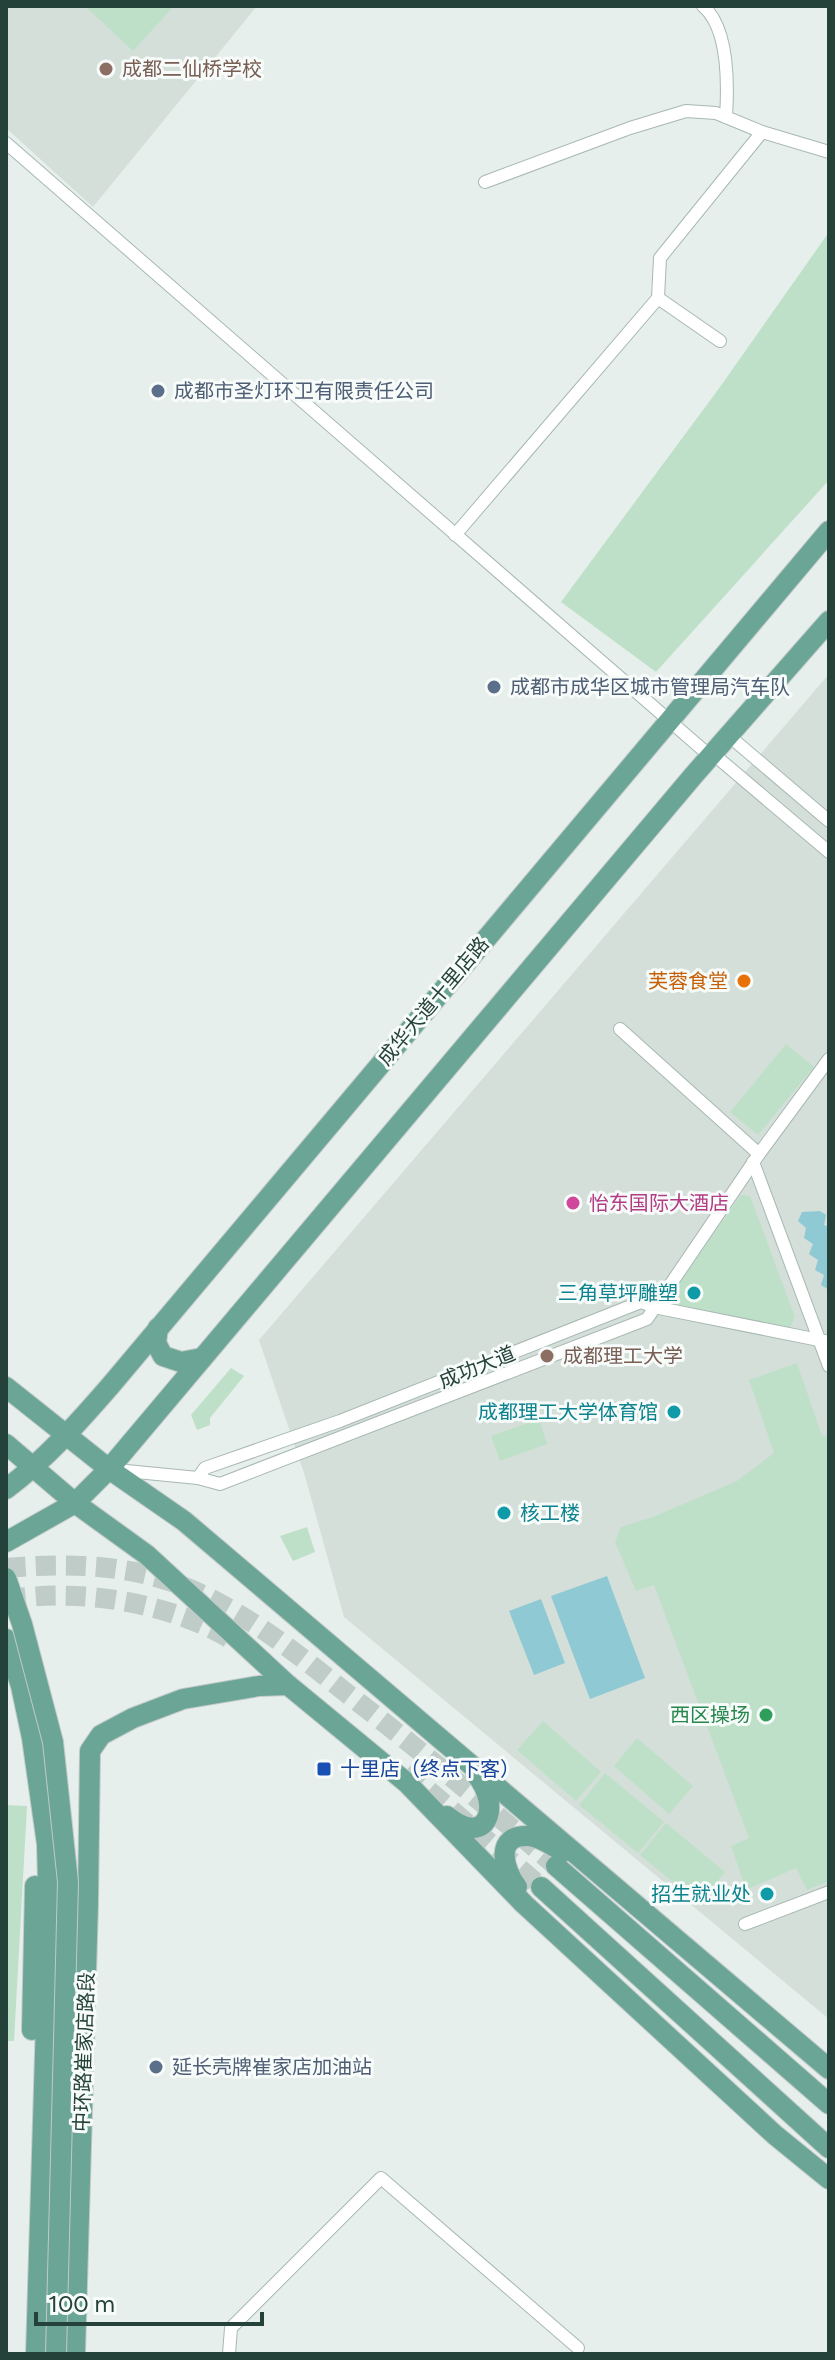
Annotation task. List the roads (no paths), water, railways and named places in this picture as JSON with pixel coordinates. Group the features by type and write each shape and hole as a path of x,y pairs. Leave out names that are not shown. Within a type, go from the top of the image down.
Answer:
{"main road":[{"name":"成华大道十里店路","path":"6,1489 33,1469 67,1436 829,531"},
{"path":"6,1542 75,1503 109,1469 711,755 829,621"},
{"path":"158,1328 156,1343 163,1356 181,1362 202,1358"},
{"path":"6,1387 109,1469 184,1521 829,2069"},
{"path":"6,1444 75,1503 147,1555 288,1685 456,1824 464,1827 481,1825 491,1810 487,1788 452,1747"},
{"path":"6,1578 22,1624 53,1742 68,1882 56,2354"},
{"path":"6,1639 21,1686 32,1738 47,1844 49,1921 36,2354"},
{"name":"中环路崔家店路段","path":"75,2354 90,1751 101,1735 133,1718 183,1699 259,1686 288,1685"},
{"path":"6,1689 24,1723 37,1794 25,2354"},
{"path":"407,1783 524,1904 775,2135 829,2179"},
{"path":"552,1930 507,1874 503,1860 510,1843 516,1838 530,1836 547,1842 604,1877"},
{"path":"556,1866 829,2104"},
{"path":"541,1887 829,2148"}],"street":[{"path":"703,6 710,12 723,46 728,78 726,117"},
{"path":"485,182 630,128 686,111 716,113 762,132 829,152"},
{"path":"455,535 658,298 660,258 762,132"},
{"path":"6,143 667,721 829,852"},
{"path":"658,298 720,341"},
{"path":"728,735 829,821"},
{"path":"620,1029 756,1158 824,1342 829,1366"},
{"path":"824,1342 654,1307 756,1158 829,1059"},
{"name":"成功大道","path":"109,1469 198,1478 220,1484 647,1319 654,1307 641,1302 340,1421 205,1468 198,1478"},
{"path":"745,1924 829,1892"},
{"path":"229,2354 231,2328 381,2178 578,2348"}],"water":[{"path":"820,1211 826,1215 824,1225 829,1227 829,1290 821,1285 824,1275 815,1270 818,1260 809,1254 813,1244 804,1238 806,1228 798,1221 802,1212"},
{"path":"607,1576 645,1678 590,1699 551,1596"},
{"path":"541,1599 565,1663 534,1675 509,1611"}],"tunnel":[{"path":"6,1568 67,1565 130,1571 169,1581 218,1602 264,1630 307,1662 428,1758 556,1866"},
{"path":"6,1600 64,1596 126,1602 185,1618 237,1643"},
{"path":"406,1771 541,1887"}],"place":[{"name":"成都二仙桥学校","path":"106,69"},
{"name":"成都市圣灯环卫有限责任公司","path":"158,391"},
{"name":"成都市成华区城市管理局汽车队","path":"494,687"},
{"name":"芙蓉食堂","path":"744,981"},
{"name":"怡东国际大酒店","path":"573,1203"},
{"name":"三角草坪雕塑","path":"694,1293"},
{"name":"成都理工大学","path":"547,1356"},
{"name":"成都理工大学体育馆","path":"674,1412"},
{"name":"核工楼","path":"504,1513"},
{"name":"西区操场","path":"766,1715"},
{"name":"十里店（终点下客）","path":"324,1769"},
{"name":"招生就业处","path":"767,1894"},
{"name":"延长壳牌崔家店加油站","path":"156,2067"}]}
